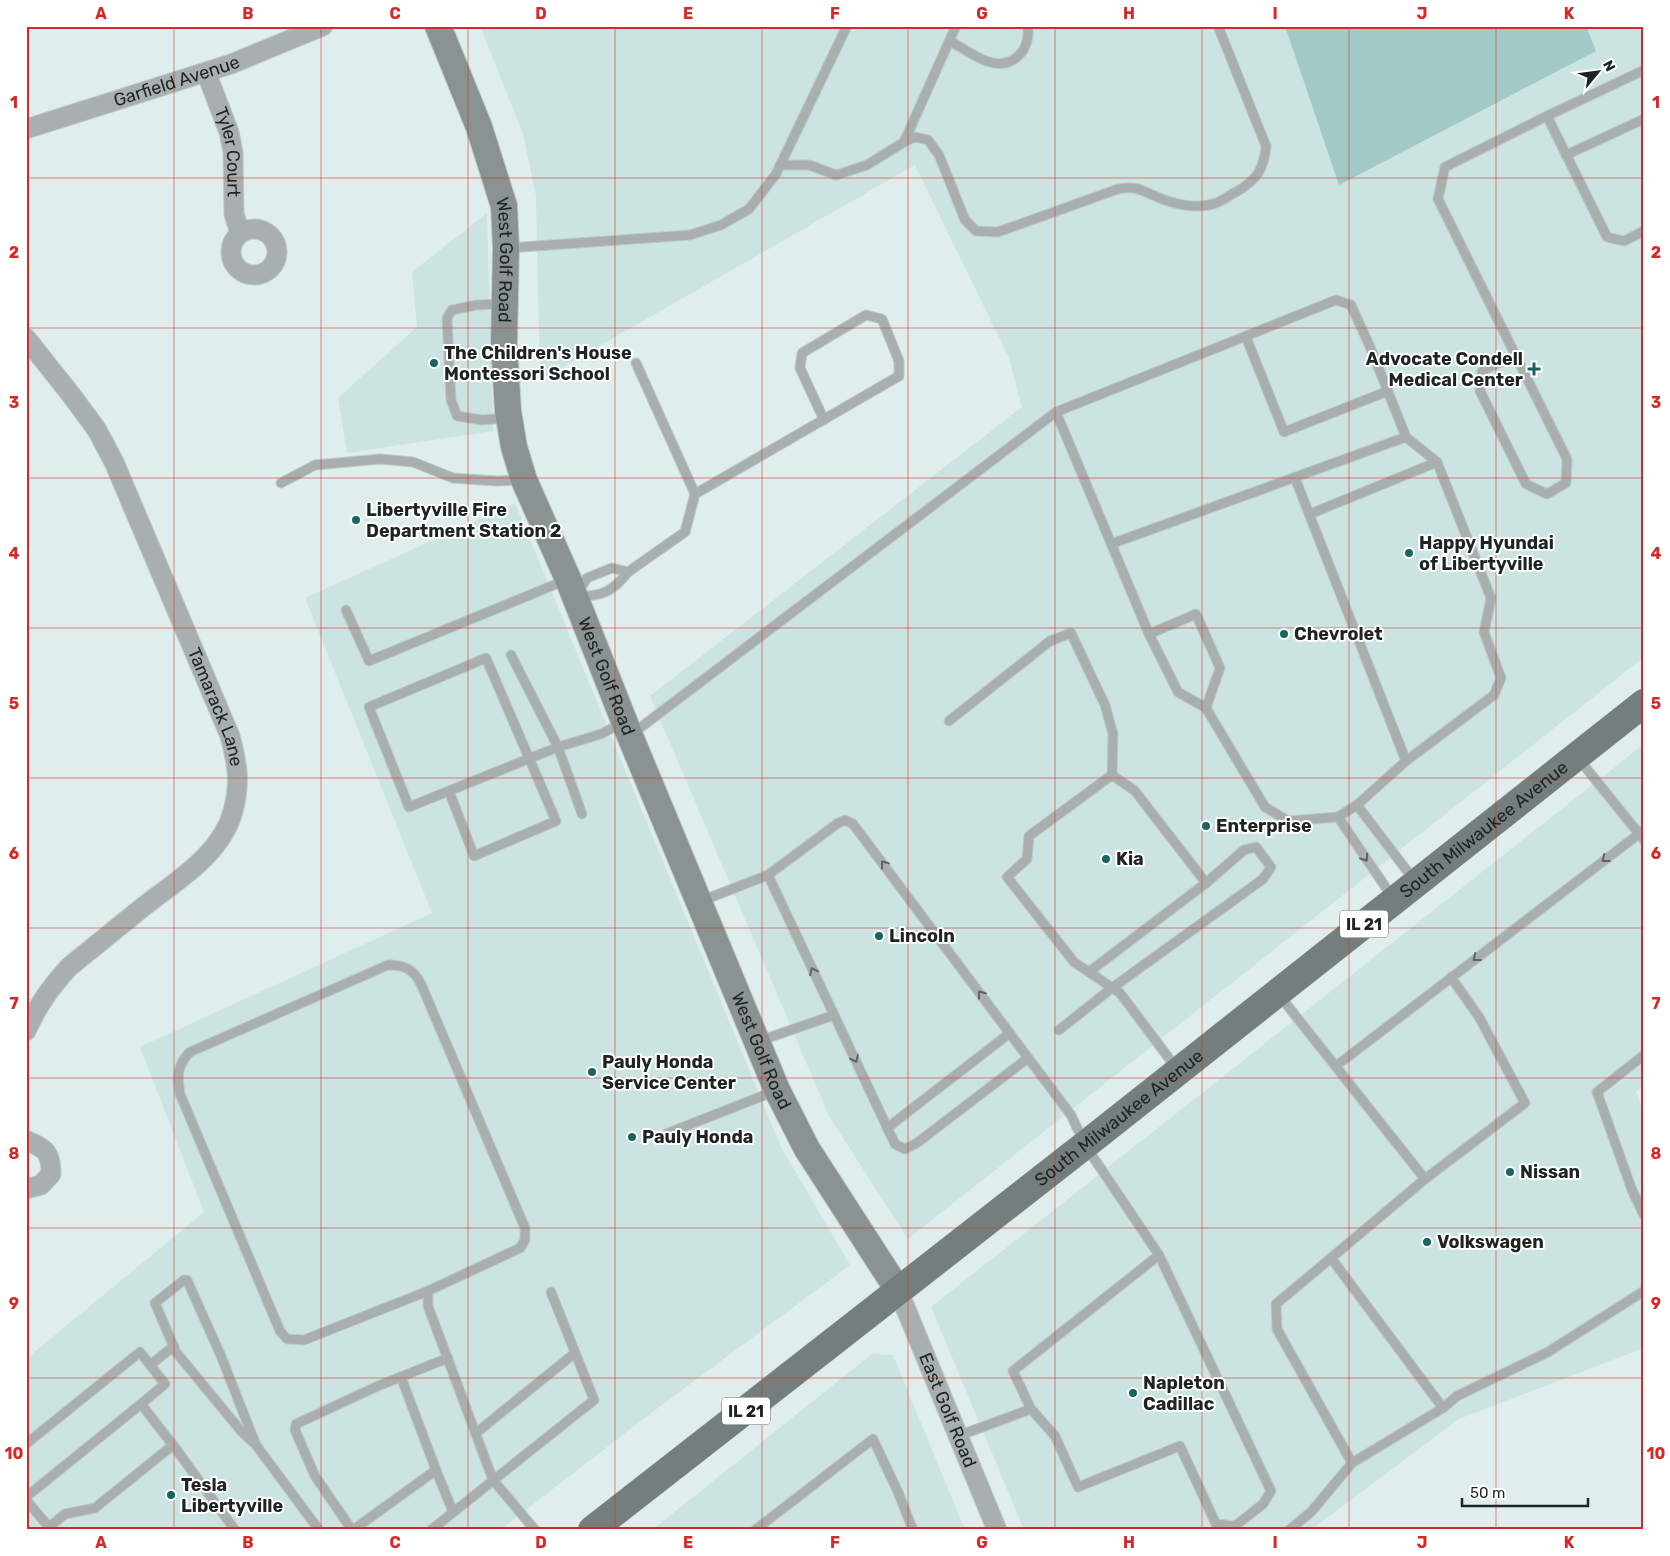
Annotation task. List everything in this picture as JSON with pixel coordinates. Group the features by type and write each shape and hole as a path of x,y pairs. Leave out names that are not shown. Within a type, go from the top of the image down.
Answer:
{"main road":[{"name":"South Milwaukee Avenue","path":"592,1530 1085,1145 1644,703"}],"street":[{"name":"Garfield Avenue","path":"26,130 231,64 323,26"},
{"name":"West Golf Road","path":"438,26 479,127 504,206 506,248 504,344 509,418 514,447 524,480 572,588 777,1090 806,1149 898,1290"},
{"name":"Tyler Court","path":"206,72 229,132 233,152 234,214 240,233"},
{"name":"Tamarack Lane","path":"26,338 97,430 114,462 230,736 238,765 238,788 233,813 221,838 201,861 69,967 50,988 28,1023"},
{"path":"26,1140 44,1148 51,1159 51,1174 41,1185 26,1188"},
{"name":"East Golf Road","path":"898,1290 997,1530"}],"lane":[{"path":"506,248 690,235 721,225 749,209 776,174 847,26"},
{"path":"904,142 956,26"},
{"path":"950,41 991,63 1006,64 1021,54 1027,42 1029,31 1027,26"},
{"path":"780,165 809,165 836,175 867,165 915,137 928,140 938,155 965,220 976,231 998,232 1118,189 1133,187 1157,198 1191,206 1215,204 1244,188 1258,175 1264,161 1266,146 1218,26"},
{"path":"1515,355 1482,371 1480,391 1526,484 1547,494 1566,483 1567,459 1438,199 1445,168 1547,116 1644,70"},
{"path":"1547,116 1607,237 1624,241 1644,232"},
{"path":"1566,155 1644,119"},
{"path":"449,791 474,856 556,822 530,758 486,658 369,707 409,807 530,758 558,747 601,734 628,729 1056,412 1336,300 1352,305 1406,437 1437,462 1491,598 1484,632 1501,678 1494,695 1406,761 1357,805 1338,818 1288,821 1265,807 1206,708 1178,692 1149,634 1056,412"},
{"path":"505,303 476,305 452,310 447,318 451,400 457,416 482,420 509,418"},
{"path":"695,494 824,420 899,376 899,362 882,319 866,316 802,353 800,368 824,420"},
{"path":"1246,337 1284,432 1388,391"},
{"path":"572,588 596,596 619,584 628,572 685,532 695,494 636,363"},
{"path":"1111,544 1406,437"},
{"path":"281,483 316,465 380,459 414,462 454,478 497,481 524,480"},
{"path":"1310,514 1437,462"},
{"path":"1295,478 1406,761"},
{"path":"346,610 369,661 572,588 587,578 612,568 628,572"},
{"path":"1149,634 1196,614 1220,668 1206,708"},
{"path":"949,721 1050,641 1071,633 1105,705 1113,734 1112,775"},
{"path":"511,655 558,747 582,814"},
{"path":"1336,1066 1642,834 1576,756"},
{"path":"1112,775 1135,791 1206,883"},
{"path":"1112,775 1029,836 1027,859 1007,877 1074,962 1120,993 1178,1071"},
{"path":"1357,805 1416,882"},
{"path":"1338,818 1394,900"},
{"path":"699,902 768,875 838,823 846,820 853,824 1070,1114 1085,1145 1159,1255 1271,1491 1263,1504 1235,1526 1216,1524 1180,1446 1078,1486 1056,1436 1031,1409 1013,1371 1159,1255"},
{"path":"1059,1030 1112,988 1263,879 1271,867 1256,847 1244,850 1206,883 1089,972"},
{"path":"768,875 895,1144 905,1149 917,1143 1028,1058"},
{"path":"388,965 406,968 416,974 526,1228 525,1240 520,1248 428,1291 304,1340 287,1339 280,1331 180,1094 177,1078 179,1066 190,1052 388,965"},
{"path":"1352,1463 1277,1329 1276,1304 1425,1179 1525,1103 1479,1017 1452,977"},
{"path":"1277,993 1425,1179"},
{"path":"757,1041 834,1015"},
{"path":"887,1128 1010,1033"},
{"path":"1644,1055 1597,1092 1632,1190 1644,1215"},
{"path":"668,1133 777,1090"},
{"path":"1331,1258 1443,1408"},
{"path":"256,1444 221,1356 187,1280 184,1280 155,1303 176,1352 241,1431 256,1444 319,1530"},
{"path":"428,1291 428,1306 494,1480 536,1530"},
{"path":"1289,1530 1311,1512 1352,1463 1443,1408 1457,1396 1548,1352 1644,1291"},
{"path":"431,1530 594,1400 551,1292"},
{"path":"150,1365 174,1346"},
{"path":"26,1444 140,1352 165,1384 26,1499 49,1528 65,1514 95,1508 173,1445"},
{"path":"476,1433 575,1353"},
{"path":"436,1470 352,1530 315,1476 294,1430 296,1424 448,1358"},
{"path":"401,1377 452,1512"},
{"path":"141,1404 235,1530"},
{"path":"958,1436 1031,1409"},
{"path":"755,1530 873,1439 898,1492 913,1530"}],"shaded area":[{"path":"480,26 1644,26 1644,657 908,1239 829,1116 650,696 1022,407 1009,358 915,165 540,380 536,196 523,134"},
{"path":"1285,26 1586,26 1596,51 1339,185"},
{"name":"The Children's House Montessori School","path":"487,213 493,431 347,453 338,398 417,327 412,272"},
{"path":"515,503 781,1147 850,1265 642,1420 500,1530 26,1530 26,1359 204,1212 140,1047 432,913 305,598"},
{"path":"1644,744 1644,1085 1636,1091 1644,1113 1644,1348 1459,1419 1311,1530 1024,1530 931,1307"},
{"path":"872,1354 893,1355 965,1530 652,1530"}],"place":[{"name":"The Children's House Montessori School","path":"434,363"},
{"name":"Advocate Condell Medical Center","path":"1534,369"},
{"name":"Libertyville Fire Department Station 2","path":"356,520"},
{"name":"Happy Hyundai of Libertyville","path":"1409,553"},
{"name":"Chevrolet","path":"1284,634"},
{"name":"Enterprise","path":"1206,826"},
{"name":"Kia","path":"1106,859"},
{"name":"Lincoln","path":"879,936"},
{"name":"Pauly Honda Service Center","path":"592,1072"},
{"name":"Pauly Honda","path":"632,1137"},
{"name":"Nissan","path":"1510,1172"},
{"name":"Volkswagen","path":"1427,1242"},
{"name":"Napleton Cadillac","path":"1133,1393"},
{"name":"Tesla Libertyville","path":"171,1495"}]}
